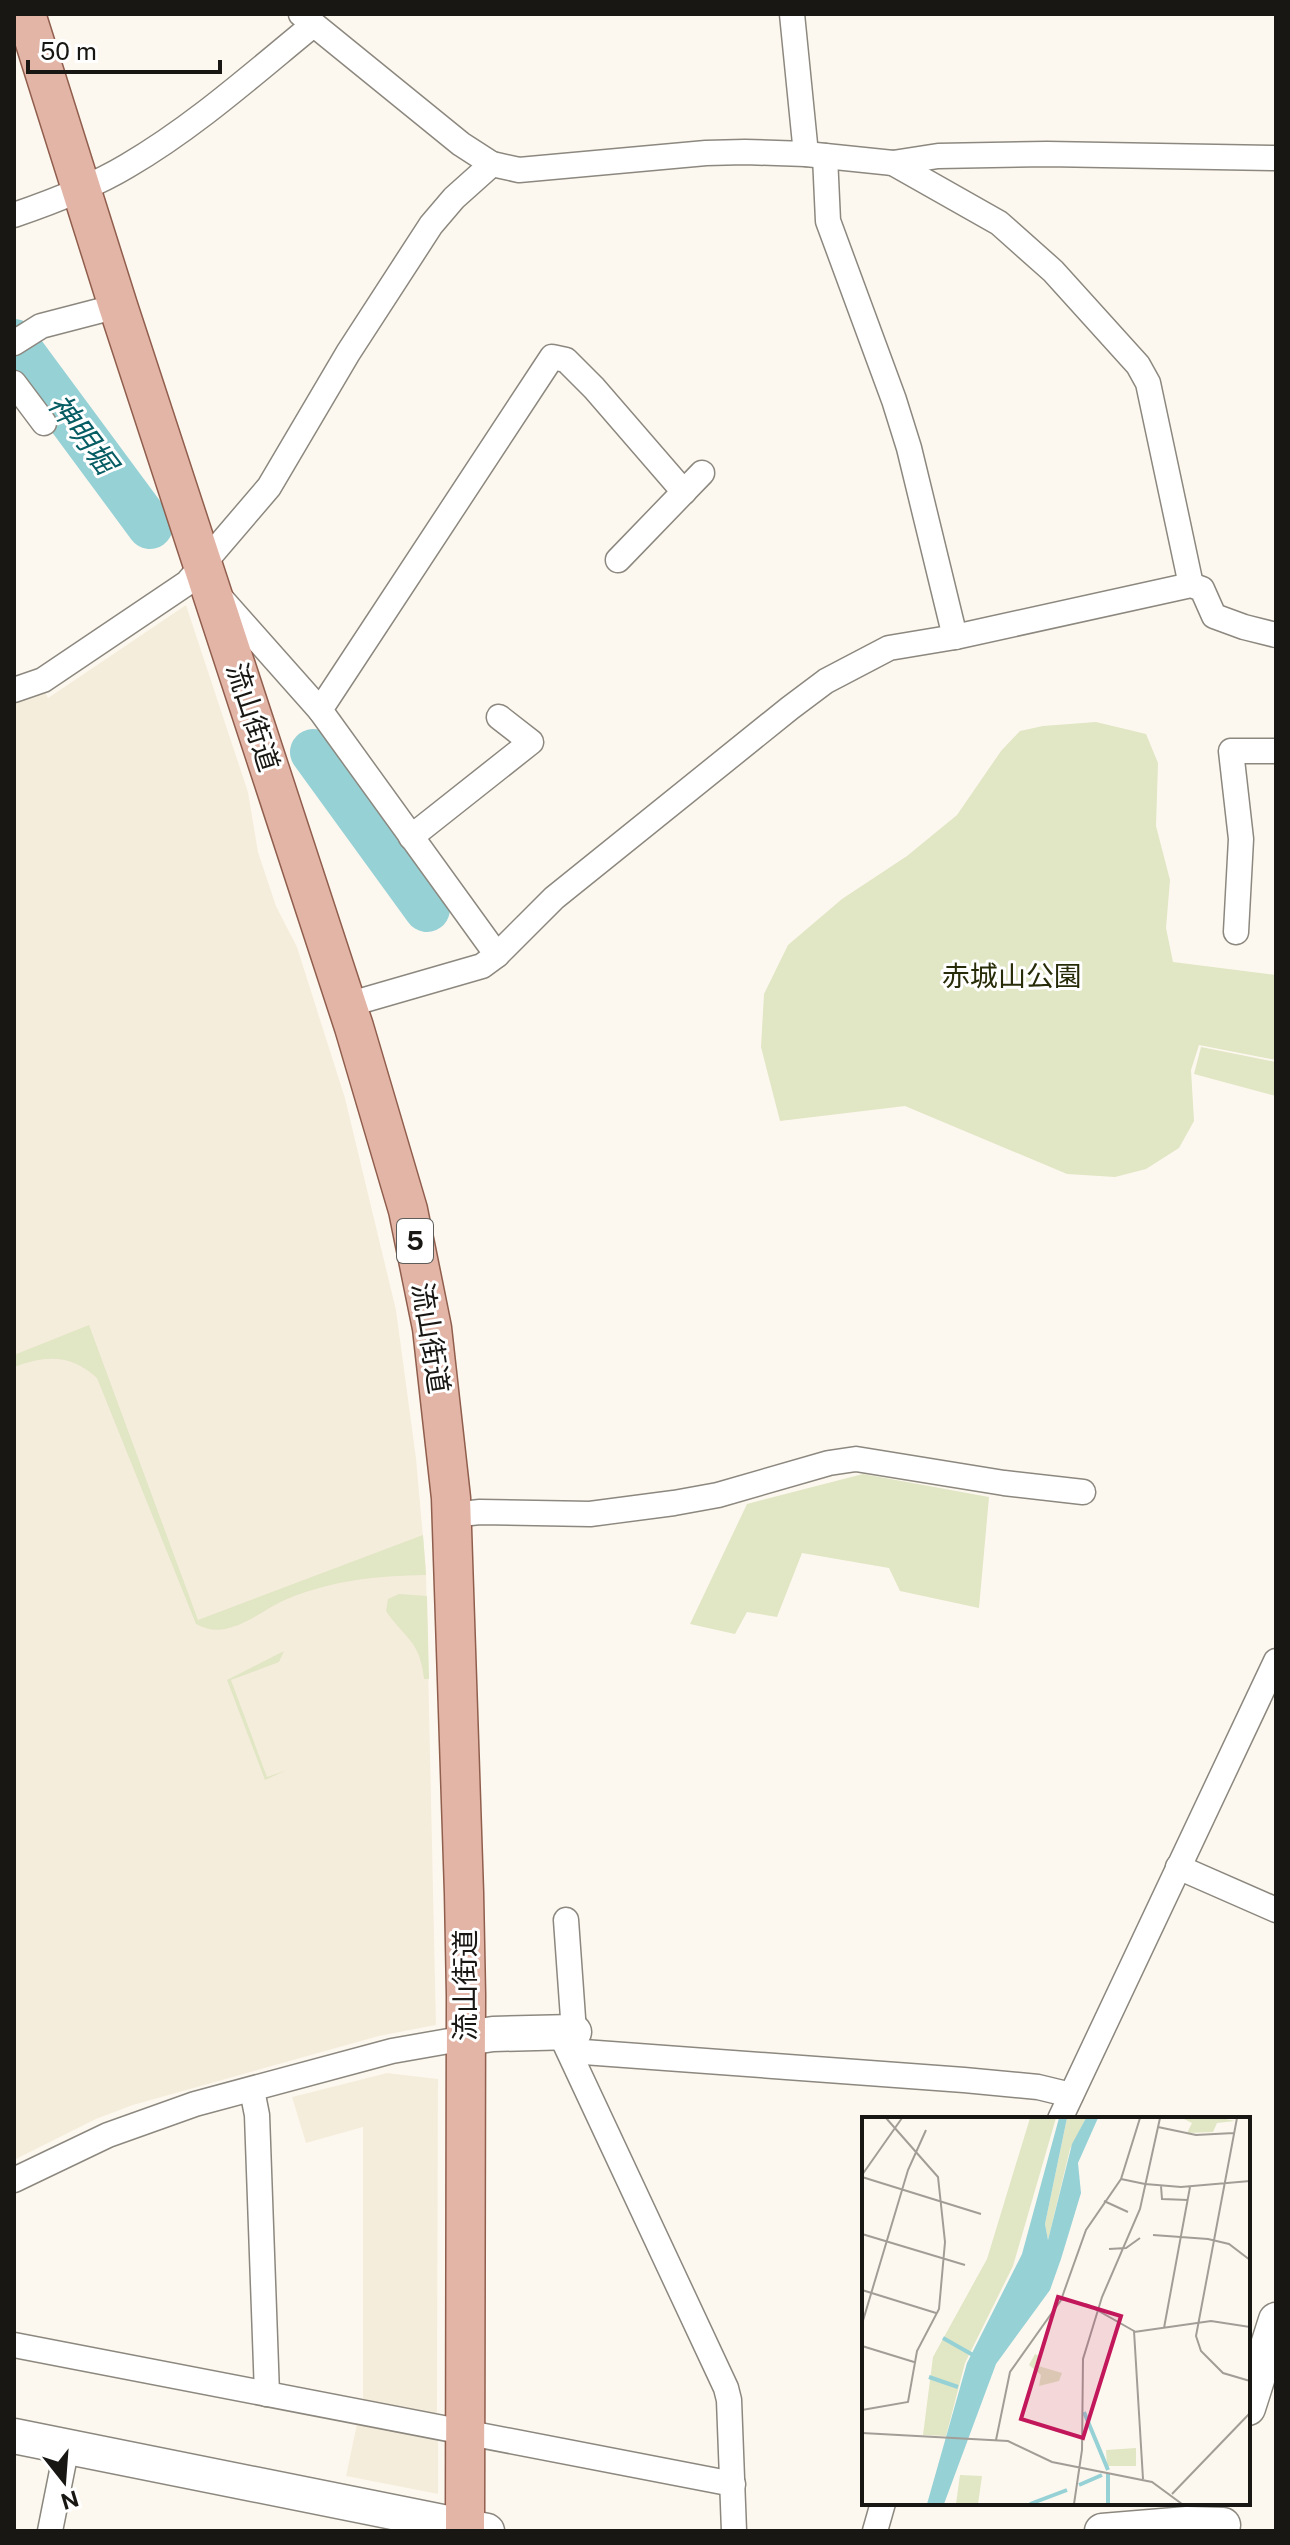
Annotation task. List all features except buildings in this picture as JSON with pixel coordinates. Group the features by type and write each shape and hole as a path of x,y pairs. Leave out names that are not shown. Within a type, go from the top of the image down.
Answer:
{"main road":[{"name":"流山街道","path":"26,14 118,306 347,1005 394,1159 420,1265 440,1389 452,1515 466,2038 465,2433 472,2529"}],"street":[{"path":"792,14 828,221 905,436 955,637"},
{"path":"14,215 81,189 124,168 199,118 307,20 461,144 492,164 519,170 706,153 816,155 893,163 938,156 1047,154 1276,158"},
{"path":"893,163 999,223 1053,271 1138,365 1148,383 1191,585"},
{"path":"14,690 43,680 187,583 207,575 269,487 348,353 431,225 454,198 492,164"},
{"path":"14,343 41,326 118,306"},
{"path":"320,710 552,357 566,360 594,388 684,492"},
{"path":"14,383 44,423"},
{"path":"618,560 702,473"},
{"path":"207,575 310,702 320,710 497,955"},
{"path":"347,1005 482,966 554,898 826,681 889,648 955,637 1191,585 1202,589 1214,616 1276,635"},
{"path":"411,837 531,742 499,717"},
{"path":"1236,932 1241,839 1231,751 1276,751"},
{"path":"452,1515 480,1512 590,1514 674,1503 718,1495 829,1463 856,1459 1004,1483 1083,1492"},
{"path":"1061,2117 1276,1661"},
{"path":"1178,1867 1276,1910"},
{"path":"566,1920 568,2039 726,2388 734,2531"},
{"path":"14,2180 129,2127 195,2104 392,2051 493,2034 1038,2087 1071,2095"},
{"path":"252,2090 257,2115 267,2394"},
{"path":"1250,2402 1276,2320"},
{"path":"14,2345 733,2484"},
{"path":"14,2436 472,2529"},
{"path":"50,2531 67,2446"},
{"path":"875,2531 882,2505"},
{"path":"1102,2531 1224,2520"}],"shaded area":[{"path":"186,605 248,792 258,852 276,906 297,947 345,1098 396,1310 416,1458 426,1570 436,2025 379,2036 133,2105 96,2119 14,2160 14,699 43,688 48,698"},
{"path":"387,2073 438,2079 437,2420 363,2405 363,2127 306,2143 292,2097"},
{"path":"358,2419 438,2436 438,2494 346,2476"}],"green space":[{"name":"赤城山公園","path":"1096,722 1146,734 1158,763 1156,826 1170,880 1166,928 1173,962 1276,975 1276,1060 1199,1045 1191,1070 1194,1121 1179,1148 1146,1169 1115,1177 1067,1174 905,1106 780,1121 761,1047 764,994 788,945 842,899 907,856 957,815 1001,751 1020,731"},
{"path":"1201,1047 1276,1062 1276,1096 1194,1074"},
{"path":"89,1325 198,1620 423,1535 426,1575 372,1578 321,1587 287,1599 241,1624 225,1629 210,1629 196,1624 97,1378 78,1364 58,1359 37,1360 14,1367 14,1355"},
{"path":"863,1474 989,1497 979,1608 900,1591 889,1568 802,1553 777,1617 747,1612 735,1634 690,1624 747,1504"},
{"path":"399,1594 427,1596 429,1679 424,1679 419,1656 411,1641 386,1611 388,1599"},
{"path":"284,1651 279,1662 231,1680 267,1777 287,1770 265,1780 227,1680"}],"waterway":[{"name":"神明堀","path":"14,342 150,526"},
{"name":"神明堀","path":"313,752 427,909"}]}
